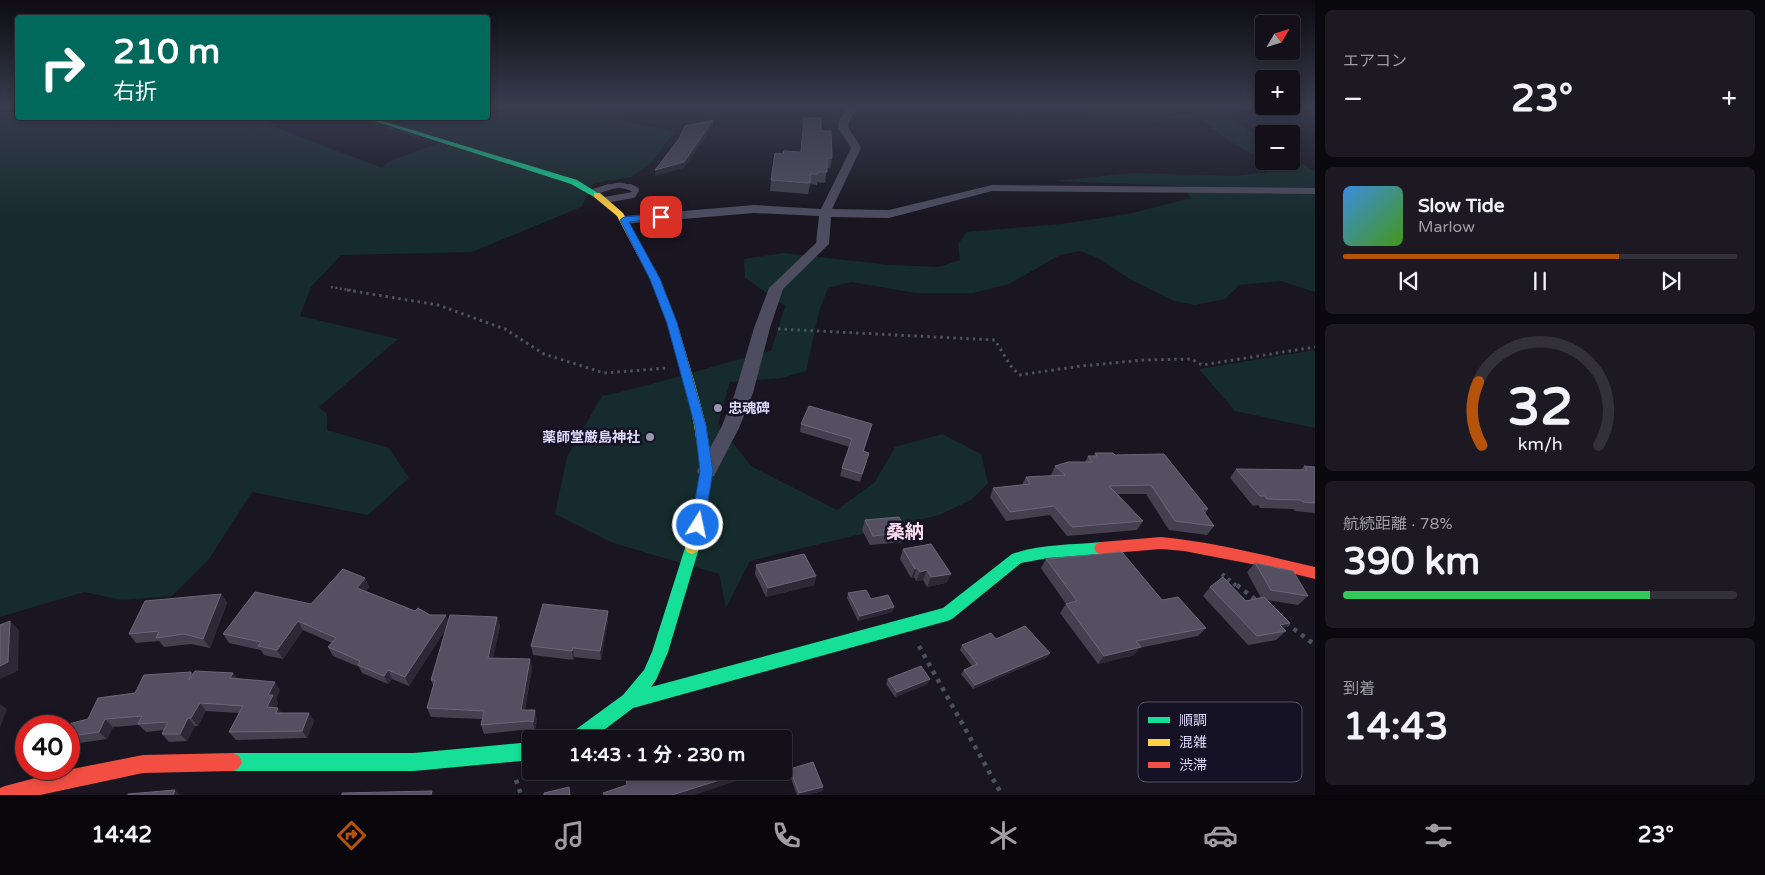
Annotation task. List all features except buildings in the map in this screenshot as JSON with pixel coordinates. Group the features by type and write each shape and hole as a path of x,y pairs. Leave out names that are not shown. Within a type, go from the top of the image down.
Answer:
{"street":[{"path":"449,143 574,182 605,200 624,220 658,285 672,323 700,426 707,471"},
{"path":"591,730 629,701 650,675 660,652 694,543 707,471 730,428 744,393 762,328 776,288 822,244 825,212 856,148 854,143"},
{"path":"624,220 754,209 889,214 992,188 1315,191"},
{"path":"629,701 947,614 1017,558 1048,552 1162,543 1184,545 1315,572"},
{"path":"5,795 62,780 143,764 270,761 414,762 522,752"}],"lane":[{"path":"594,192 620,185 627,185 636,190 633,195 605,200"}],"path":[{"path":"331,288 438,305 505,329 544,354 604,373 685,367"},
{"path":"762,328 995,340 1010,365 1019,375 1144,360 1191,359 1202,365 1315,347"},
{"path":"1215,569 1261,604"},
{"path":"1284,622 1315,645"},
{"path":"908,626 1002,795"}],"green space":[{"path":"0,143 317,143 382,168 389,161 437,144 434,143 666,143 651,163 631,177 594,183 581,207 472,252 341,255 311,287 300,316 398,339 319,407 327,414 327,430 389,448 409,478 368,515 252,492 209,559 172,596 122,600 84,592 0,617"},
{"path":"1233,143 1255,143 1255,156"},
{"path":"1300,162 1315,172 1315,292 1281,281 1239,285 1225,299 1195,305 1174,301 1130,279 1096,257 1080,251 1060,255 1009,284 973,293 916,293 851,282 828,288 819,311 806,371 781,378 730,382 718,424 751,466 837,510 875,482 895,447 942,434 981,454 988,483 971,500 939,515 750,561 726,608 719,574 613,543 555,514 567,457 602,396 771,351 785,306 745,278 744,259 783,253 890,265 938,267 960,260 958,244 967,232 1061,224 1128,214 1191,198 1183,186 1055,181 1132,173 1236,176 1266,172 1268,170 1300,170"},
{"path":"1315,350 1315,428 1235,411 1199,369"}],"traffic: fast":[{"path":"449,143 574,182 597,195"},
{"path":"589,730 629,701 650,675 660,652 692,548"},
{"path":"629,701 947,614 1017,558 1048,552 1101,548"},
{"path":"233,762 414,762 522,752"}],"traffic: slow":[{"path":"597,195 620,215 655,279 672,323 690,384 700,425 707,471 692,548"}],"traffic: jam":[{"path":"1101,548 1161,543 1184,545 1267,561 1315,573"},
{"path":"5,795 62,780 143,764 233,762"}],"place":[{"name":"忠魂碑","path":"718,408"},
{"name":"薬師堂厳島神社","path":"650,437"}],"district":[{"name":"桑納","path":"905,531"}],"route":[{"path":"661,217 624,220 655,279 672,323 690,384 700,426 707,471 698,525"}]}
